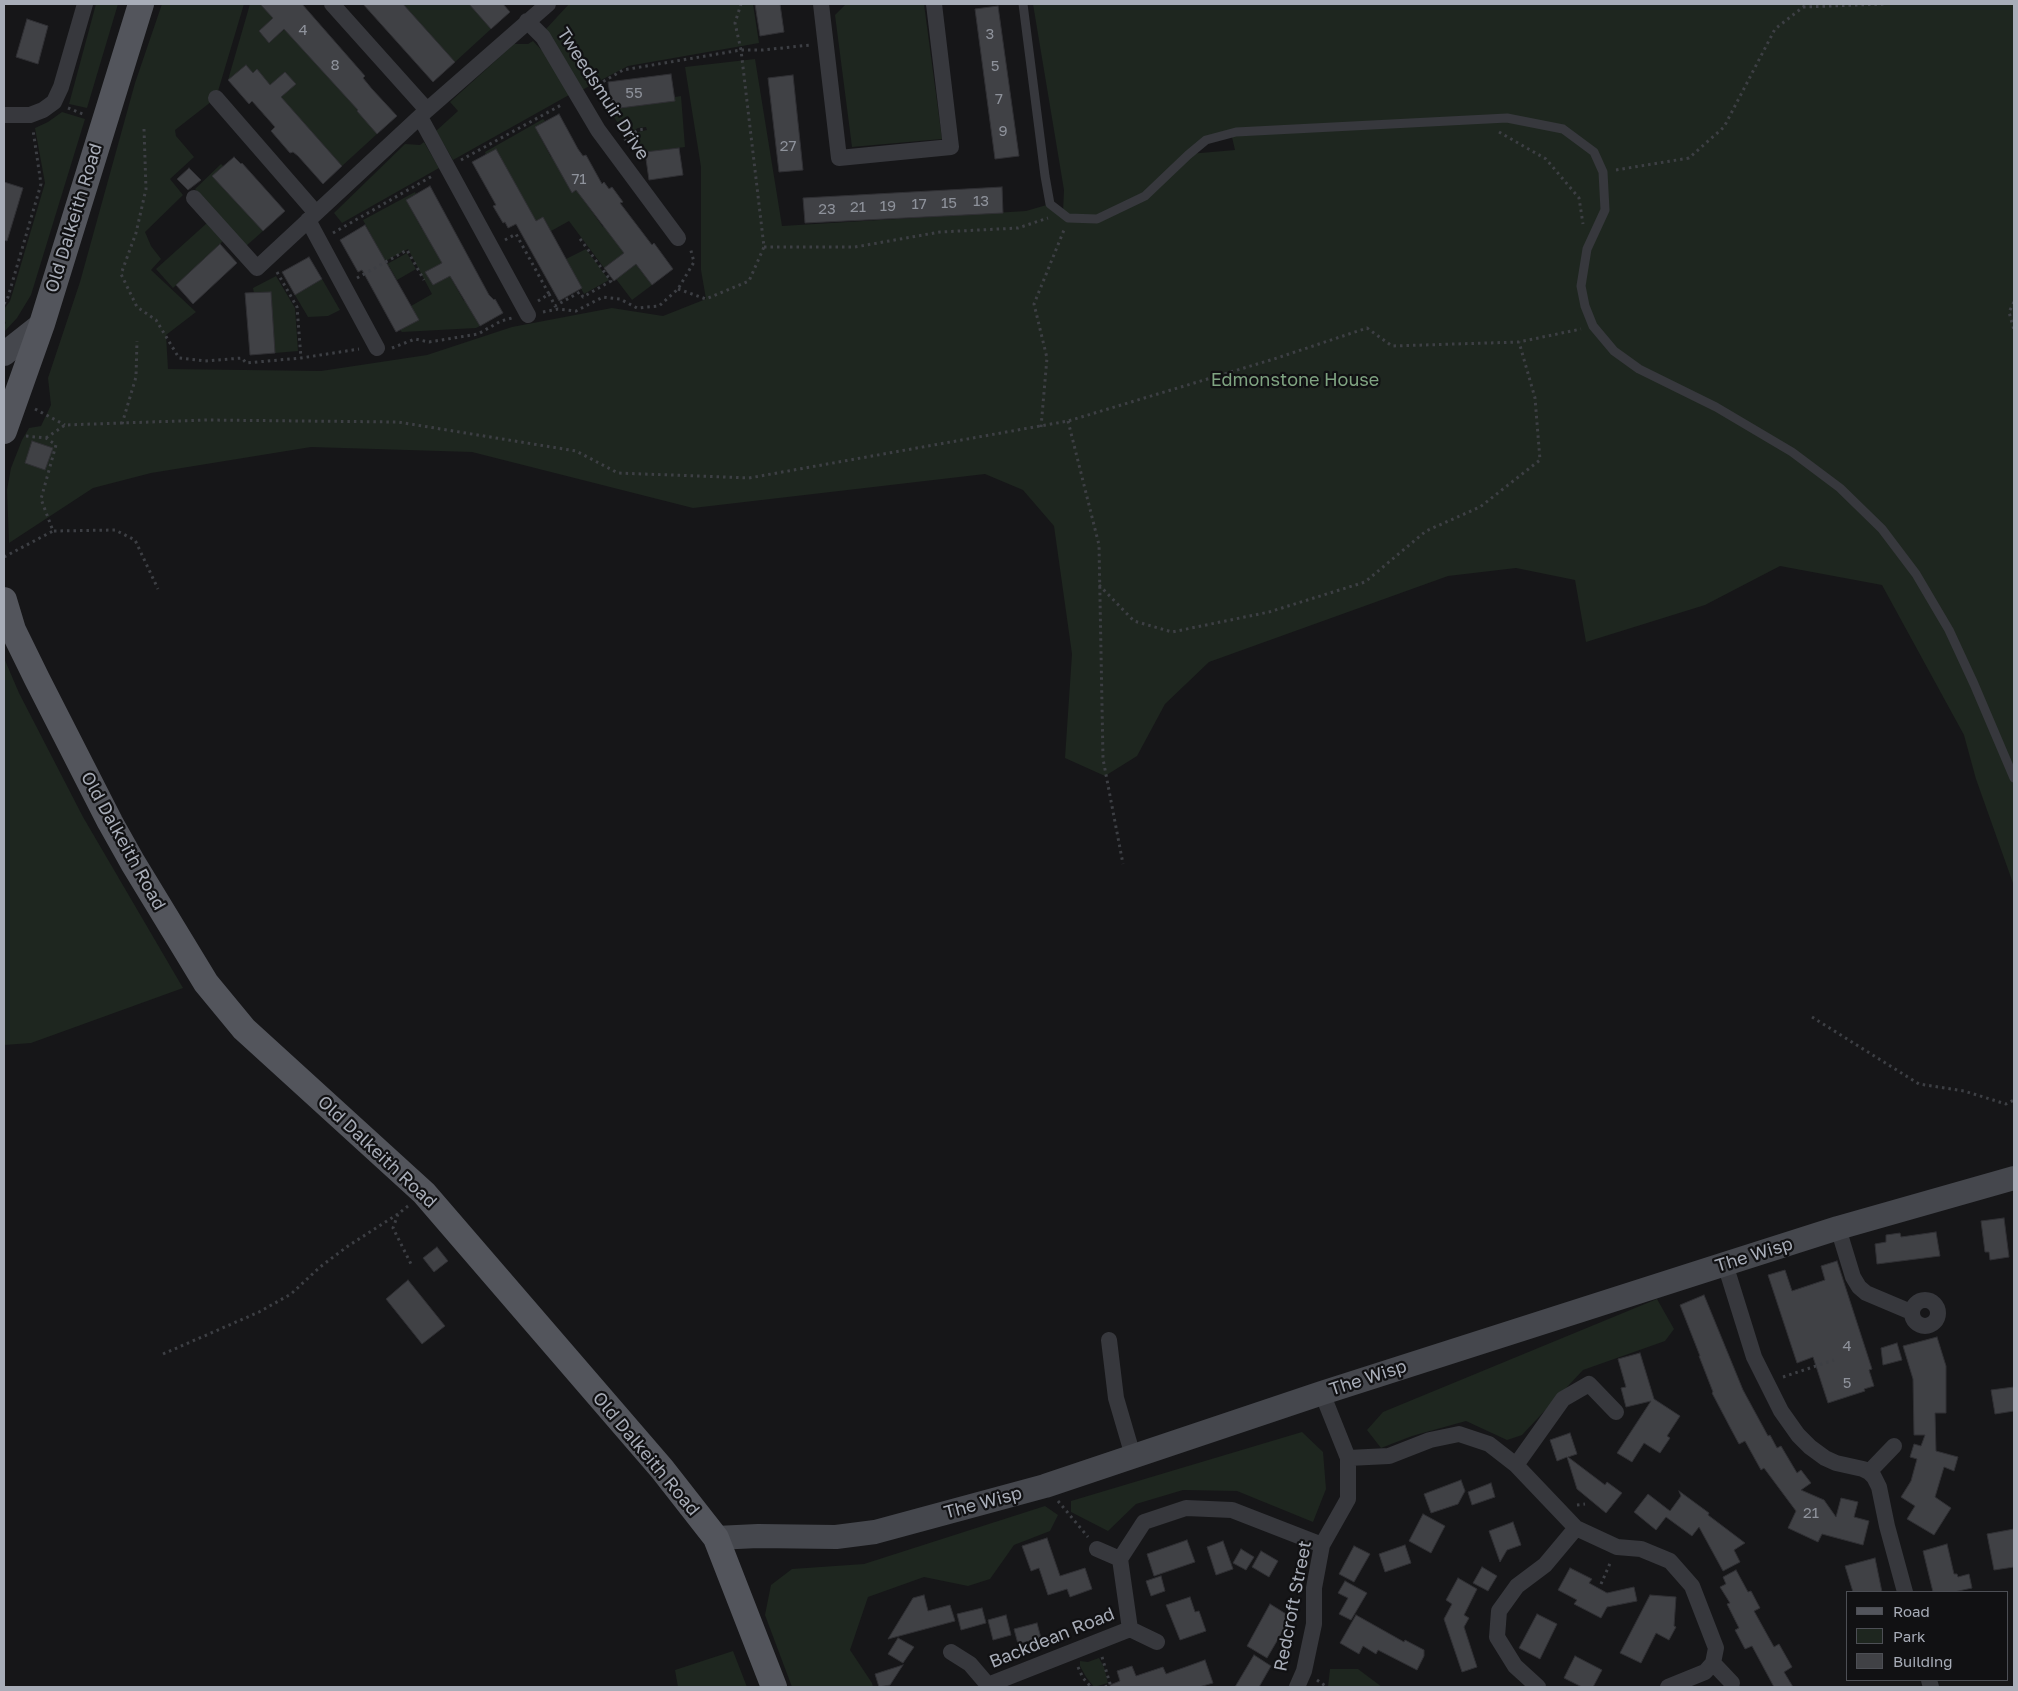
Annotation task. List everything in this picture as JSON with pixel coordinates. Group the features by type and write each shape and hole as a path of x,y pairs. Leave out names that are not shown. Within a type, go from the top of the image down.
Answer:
{"main road":[{"name":"Old Dalkeith Road","path":"12,432 17,399 141,4"},
{"name":"Old Dalkeith Road","path":"4,600 13,630 110,822 206,983 244,1029 424,1194 662,1469 716,1538 774,1687"}],"street":[{"path":"4,115 30,115 43,110 54,102 85,4"},
{"path":"332,4 423,114 447,167 527,312"},
{"path":"821,4 839,158 951,148 934,4"},
{"path":"194,198 257,268 423,114 528,21 542,5"},
{"name":"Tweedsmuir Drive","path":"528,21 543,37 598,130 678,238"},
{"path":"216,98 312,216 319,241 377,348"},
{"path":"4,354 42,324"},
{"name":"The Wisp","path":"716,1538 749,1536 836,1537 875,1532 1045,1486 1322,1393 1838,1228 2014,1178"},
{"path":"1838,1228 1853,1277 1859,1287 1866,1293 1911,1312"},
{"path":"1725,1264 1754,1357 1781,1411 1798,1435 1824,1458 1869,1472 1879,1487 1887,1526 1905,1591"},
{"path":"1110,1340 1116,1398 1133,1456"},
{"path":"557,1348 595,1384 690,1495 719,1521 749,1536"},
{"path":"1516,1465 1563,1399 1590,1384 1616,1412"},
{"name":"Redcroft Street","path":"1297,1687 1304,1671 1314,1624 1314,1588 1322,1545 1348,1499 1348,1458 1322,1393"},
{"path":"1348,1458 1389,1456 1430,1440 1459,1434 1489,1444 1516,1465 1576,1528 1617,1547 1641,1549 1670,1562 1692,1586 1716,1648 1714,1663 1705,1672 1668,1687"},
{"path":"1869,1472 1894,1446"},
{"path":"1097,1549 1120,1560 1144,1522 1186,1508 1232,1510 1322,1545"},
{"path":"1538,1687 1515,1666 1497,1637 1499,1611 1517,1586 1545,1565 1576,1528"},
{"name":"Backdean Road","path":"1120,1560 1130,1629"},
{"name":"Backdean Road","path":"951,1652 970,1664 988,1686 1130,1629 1156,1642"},
{"path":"1714,1663 1732,1683"}],"lane":[{"path":"1023,4 1050,204 1065,216 1097,218 1145,196 1206,140 1236,132 1507,118 1563,129 1594,152 1603,172 1605,210 1587,249 1581,286 1585,306 1593,326 1614,351 1639,369 1716,407 1792,452 1840,488 1882,529 1916,574 1949,630 2014,778"}],"path":[{"path":"678,289 706,299 749,281 764,247 741,50 735,23 741,4"},
{"path":"1603,172 1689,158 1724,127 1775,29 1807,4"},
{"path":"1803,8 1885,4"},
{"path":"319,241 447,167 624,70 741,50 763,50 826,43"},
{"path":"54,102 104,124"},
{"path":"4,304 8,297 41,184 30,115"},
{"path":"1477,120 1546,159 1579,198 1587,249"},
{"path":"612,149 638,130 645,129"},
{"path":"764,247 855,247 940,232 1018,228 1065,216"},
{"path":"1041,427 1047,358 1034,304 1065,216"},
{"path":"492,248 516,234 555,306 580,292 584,297 612,280 578,236"},
{"path":"344,286 407,250 424,280"},
{"path":"268,257 297,307 301,358"},
{"path":"527,312 549,294"},
{"path":"2014,302 2008,312 2014,330"},
{"path":"17,399 64,425 207,420 398,422 576,451 618,473 749,478 1068,421 1274,359 1367,328 1392,346 1519,342 1593,326"},
{"path":"122,424 136,377 137,341"},
{"path":"1100,585 1134,620 1172,632 1270,612 1365,582 1426,530 1480,507 1540,460 1536,398 1519,342"},
{"path":"1068,421 1099,545 1103,759 1123,864"},
{"path":"46,438 64,425"},
{"path":"12,432 25,436 46,438 56,445 41,499 53,531"},
{"path":"4,557 53,531 115,530 135,540 158,589"},
{"path":"1812,1017 1919,1084 1964,1091 2006,1104 2014,1100"},
{"path":"163,1354 259,1312 291,1294 320,1267 424,1194"},
{"path":"398,1214 393,1228 411,1264"},
{"path":"1766,1383 1834,1360"},
{"path":"1045,1486 1097,1549"},
{"path":"1601,1584 1611,1560"},
{"path":"1095,1643 1102,1655 1110,1686 1105,1687"},
{"path":"1072,1652 1083,1678 1091,1687"}],"green space":[{"path":"96,4 118,4 87,108 69,104"},
{"name":"Edmonstone House","path":"162,4 244,4 216,98 175,130 176,136 194,157 170,179 183,195 145,232 151,246 161,259 151,270 196,312 166,335 168,369 321,371 427,355 512,327 612,308 663,316 706,299 701,270 701,167 685,67 755,59 782,226 1026,211 1050,204 1063,212 1064,190 1033,4 2014,4 2014,886 1976,779 1964,735 1882,585 1780,566 1705,605 1586,642 1575,580 1516,568 1448,576 1209,662 1165,704 1137,756 1105,776 1065,758 1072,654 1054,526 1023,490 985,474 693,508 472,452 311,447 151,473 93,488 9,543 7,490 11,468 29,428 41,426 51,405 48,378 80,282 135,83","holes":["1231,133 1235,150 1189,154 1206,140"]},
{"path":"250,4 260,4 265,9 277,14 259,31 269,43 304,12 354,104 377,134 342,166 301,120 265,116 263,114 295,84 285,72 267,88 257,69 253,73 246,65 228,80"},
{"path":"403,4 473,4 471,6 491,29 455,62"},
{"path":"569,4 753,4 759,43 628,66 582,90 546,29"},
{"path":"846,4 924,4 942,139 852,147 835,15"},
{"path":"533,41 550,59 569,95 453,160 436,131 458,111 450,102 514,44 528,44"},
{"path":"681,96 685,147 645,152 645,155 642,157 629,139 638,132 647,130 646,127 638,128 626,136 607,106 611,106 612,109 675,101 675,97"},
{"path":"62,112 85,119 31,295 17,318 4,332 4,325 6,323 4,320 4,309 10,301 45,183 35,128"},
{"path":"543,119 545,121 535,127 551,157 573,145 555,162 572,193 593,181 583,199 603,227 622,212 643,239 604,268 569,221 551,231 543,217 521,229 512,179 496,149 486,155 485,152"},
{"path":"424,142 439,168 342,223 334,213 405,144 420,145"},
{"path":"221,164 223,166 220,184 226,191 230,188 263,231 245,247 195,189"},
{"path":"415,192 416,194 406,200 422,229 444,218 442,263 425,272 433,285 472,264 473,266 451,278 464,301 484,290 469,306 480,326 476,328 402,332 400,330 418,320 411,306 432,294 408,249 363,273 362,270 383,258 363,220"},
{"path":"207,223 223,241 173,288 156,269"},
{"path":"586,249 609,280 584,294 566,259"},
{"path":"407,253 416,269 397,280 389,266 371,276 369,274"},
{"path":"636,264 652,285 632,300 616,279"},
{"path":"276,276 295,308 298,351 275,353 271,292 254,293 253,288"},
{"path":"322,279 340,310 328,316 308,317 295,295"},
{"path":"4,658 19,693 83,817 183,988 31,1043 4,1045"},
{"path":"1657,1299 1674,1329 1665,1341 1583,1370 1522,1435 1507,1440 1466,1421 1412,1436 1381,1448 1367,1430 1383,1412"},
{"path":"1302,1432 1323,1452 1326,1489 1313,1522 1237,1491 1183,1490 1136,1504 1108,1531 1071,1512 1071,1501"},
{"path":"1045,1506 1058,1515 1050,1531 1014,1545 990,1579 968,1586 924,1577 868,1597 850,1650 873,1687 792,1687 765,1615 771,1585 792,1569 864,1564"},
{"path":"733,1651 747,1687 678,1687 675,1670"},
{"path":"1099,1658 1104,1667 1108,1683 1094,1687 1080,1666 1080,1661 1088,1662"},
{"path":"1330,1669 1358,1669 1382,1687 1328,1687"}],"building":[{"path":"260,4 302,4 365,76 363,78 372,89 397,116 377,134 358,110 284,29 269,43 259,31 273,18"},
{"path":"363,4 403,4 455,62 433,82"},
{"path":"469,4 503,4 510,12 491,29"},
{"path":"755,4 780,4 784,32 760,36"},
{"path":"998,6 1019,156 995,159 975,9"},
{"path":"27,19 48,26 38,64 16,57"},
{"path":"246,65 253,73 257,69 270,85 285,72 296,84 281,97 342,166 323,184 298,156 293,152 290,153 271,131 275,127 252,101 249,104 228,80"},
{"path":"671,74 675,101 612,109 608,82"},
{"path":"793,75 803,170 779,172 768,78"},
{"path":"559,114 578,149 583,156 586,155 602,184 604,182 609,189 612,187 623,202 620,203 673,269 652,285 636,264 614,281 604,268 624,253 576,190 572,193 535,127"},
{"path":"679,148 683,175 649,180 645,152"},
{"path":"496,149 536,221 543,217 582,288 559,301 516,224 508,228 505,222 503,223 493,206 496,205 472,162"},
{"path":"234,157 242,163 285,211 263,231 212,176"},
{"path":"189,168 201,180 188,190 177,179"},
{"path":"4,182 23,188 7,241 4,240"},
{"path":"430,186 489,295 495,299 503,313 480,326 450,276 433,285 425,272 442,263 406,200"},
{"path":"1002,187 1003,213 805,223 803,198"},
{"path":"365,225 419,320 396,332 362,270 358,272 340,240"},
{"path":"220,244 237,263 193,304 176,285"},
{"path":"309,257 322,279 295,295 282,272"},
{"path":"271,292 275,353 250,355 245,293"},
{"path":"32,441 53,448 45,470 25,463"},
{"path":"2004,1218 2009,1257 1990,1260 1989,1252 1985,1252 1981,1221"},
{"path":"1936,1232 1940,1256 1877,1264 1875,1244 1886,1242 1886,1235 1900,1233 1901,1237"},
{"path":"437,1247 448,1261 434,1272 423,1258"},
{"path":"1837,1261 1872,1369 1869,1370 1874,1386 1864,1389 1865,1391 1828,1403 1813,1357 1797,1363 1768,1275 1785,1270 1792,1291 1825,1280 1821,1266"},
{"path":"408,1280 445,1326 422,1344 386,1299"},
{"path":"1704,1295 1743,1390 1768,1436 1770,1435 1777,1448 1781,1446 1797,1473 1801,1470 1811,1483 1801,1490 1824,1500 1836,1517 1841,1498 1858,1502 1854,1517 1869,1521 1863,1545 1822,1534 1818,1542 1788,1528 1796,1511 1764,1468 1761,1470 1745,1441 1739,1444 1712,1393 1680,1305"},
{"path":"1937,1337 1946,1366 1946,1413 1935,1413 1936,1451 1958,1457 1954,1471 1944,1467 1935,1497 1951,1508 1934,1535 1907,1519 1915,1506 1901,1497 1911,1481 1917,1459 1910,1457 1914,1444 1921,1446 1925,1435 1914,1435 1913,1379 1903,1346"},
{"path":"1897,1343 1902,1360 1883,1365 1881,1348"},
{"path":"1640,1353 1654,1399 1680,1416 1667,1436 1670,1438 1660,1453 1644,1443 1632,1462 1617,1453 1651,1401 1626,1407 1621,1388 1626,1387 1618,1359"},
{"path":"2014,1387 2014,1411 1995,1414 1991,1390"},
{"path":"1570,1433 1577,1454 1568,1457 1605,1485 1607,1482 1622,1493 1606,1513 1577,1489 1567,1457 1557,1461 1550,1440"},
{"path":"1461,1480 1465,1491 1458,1504 1431,1513 1424,1494"},
{"path":"1491,1483 1495,1497 1472,1505 1468,1492"},
{"path":"1679,1491 1745,1543 1734,1550 1740,1562 1723,1571 1699,1527 1692,1536 1666,1517 1656,1530 1634,1512 1648,1494 1670,1511 1681,1496"},
{"path":"1423,1514 1445,1526 1431,1553 1409,1541"},
{"path":"1513,1522 1521,1545 1507,1550 1500,1562 1489,1531"},
{"path":"2014,1529 2014,1567 1994,1570 1987,1534"},
{"path":"1047,1538 1060,1576 1085,1568 1092,1589 1070,1597 1067,1589 1048,1595 1039,1568 1031,1571 1022,1546"},
{"path":"1187,1540 1195,1562 1154,1576 1147,1554"},
{"path":"1223,1541 1233,1569 1216,1575 1207,1547"},
{"path":"1947,1544 1954,1574 1957,1574 1958,1577 1969,1574 1972,1588 1958,1591 1933,1591 1923,1551"},
{"path":"1405,1545 1411,1563 1385,1572 1379,1554"},
{"path":"1354,1546 1370,1554 1354,1582 1339,1574"},
{"path":"1241,1549 1254,1557 1246,1570 1233,1563"},
{"path":"1261,1551 1278,1561 1269,1577 1252,1567"},
{"path":"1875,1558 1882,1591 1853,1591 1845,1566"},
{"path":"1482,1567 1497,1576 1488,1591 1473,1583"},
{"path":"1570,1568 1592,1579 1589,1583 1607,1593 1634,1587 1637,1601 1607,1607 1601,1618 1574,1604 1577,1600 1558,1590"},
{"path":"1736,1570 1748,1592 1751,1591 1760,1608 1754,1611 1774,1647 1779,1644 1792,1667 1784,1672 1793,1687 1774,1687 1752,1646 1745,1649 1735,1630 1739,1628 1727,1604 1730,1603 1720,1587 1726,1584 1723,1577"},
{"path":"1161,1576 1165,1591 1151,1596 1146,1581"},
{"path":"1458,1578 1477,1589 1464,1615 1469,1618 1464,1627 1477,1667 1462,1672 1444,1619 1452,1604 1446,1600"},
{"path":"1345,1581 1367,1593 1351,1620 1339,1614 1348,1598 1338,1593"},
{"path":"924,1595 928,1611 950,1605 955,1621 888,1639 913,1598"},
{"path":"1650,1595 1676,1597 1674,1626 1676,1627 1669,1640 1656,1633 1641,1663 1620,1653"},
{"path":"1190,1597 1195,1612 1199,1611 1206,1631 1180,1640 1166,1605"},
{"path":"1270,1604 1291,1617 1267,1658 1247,1646"},
{"path":"982,1608 986,1623 961,1630 957,1614"},
{"path":"1537,1614 1557,1624 1540,1659 1519,1648"},
{"path":"1006,1615 1011,1635 993,1640 988,1620"},
{"path":"1356,1615 1404,1642 1405,1640 1424,1650 1424,1656 1417,1670 1378,1650 1376,1654 1363,1646 1359,1654 1340,1643"},
{"path":"1037,1623 1041,1638 1018,1644 1014,1629"},
{"path":"898,1638 914,1647 903,1663 888,1654"},
{"path":"1254,1655 1271,1666 1259,1687 1235,1687"},
{"path":"1575,1656 1602,1670 1593,1687 1582,1687 1564,1678"},
{"path":"1205,1660 1213,1683 1199,1687 1111,1687 1110,1685 1120,1681 1117,1671 1132,1666 1136,1676 1163,1667 1166,1674"},
{"path":"903,1665 890,1685 879,1687 875,1674"}]}
